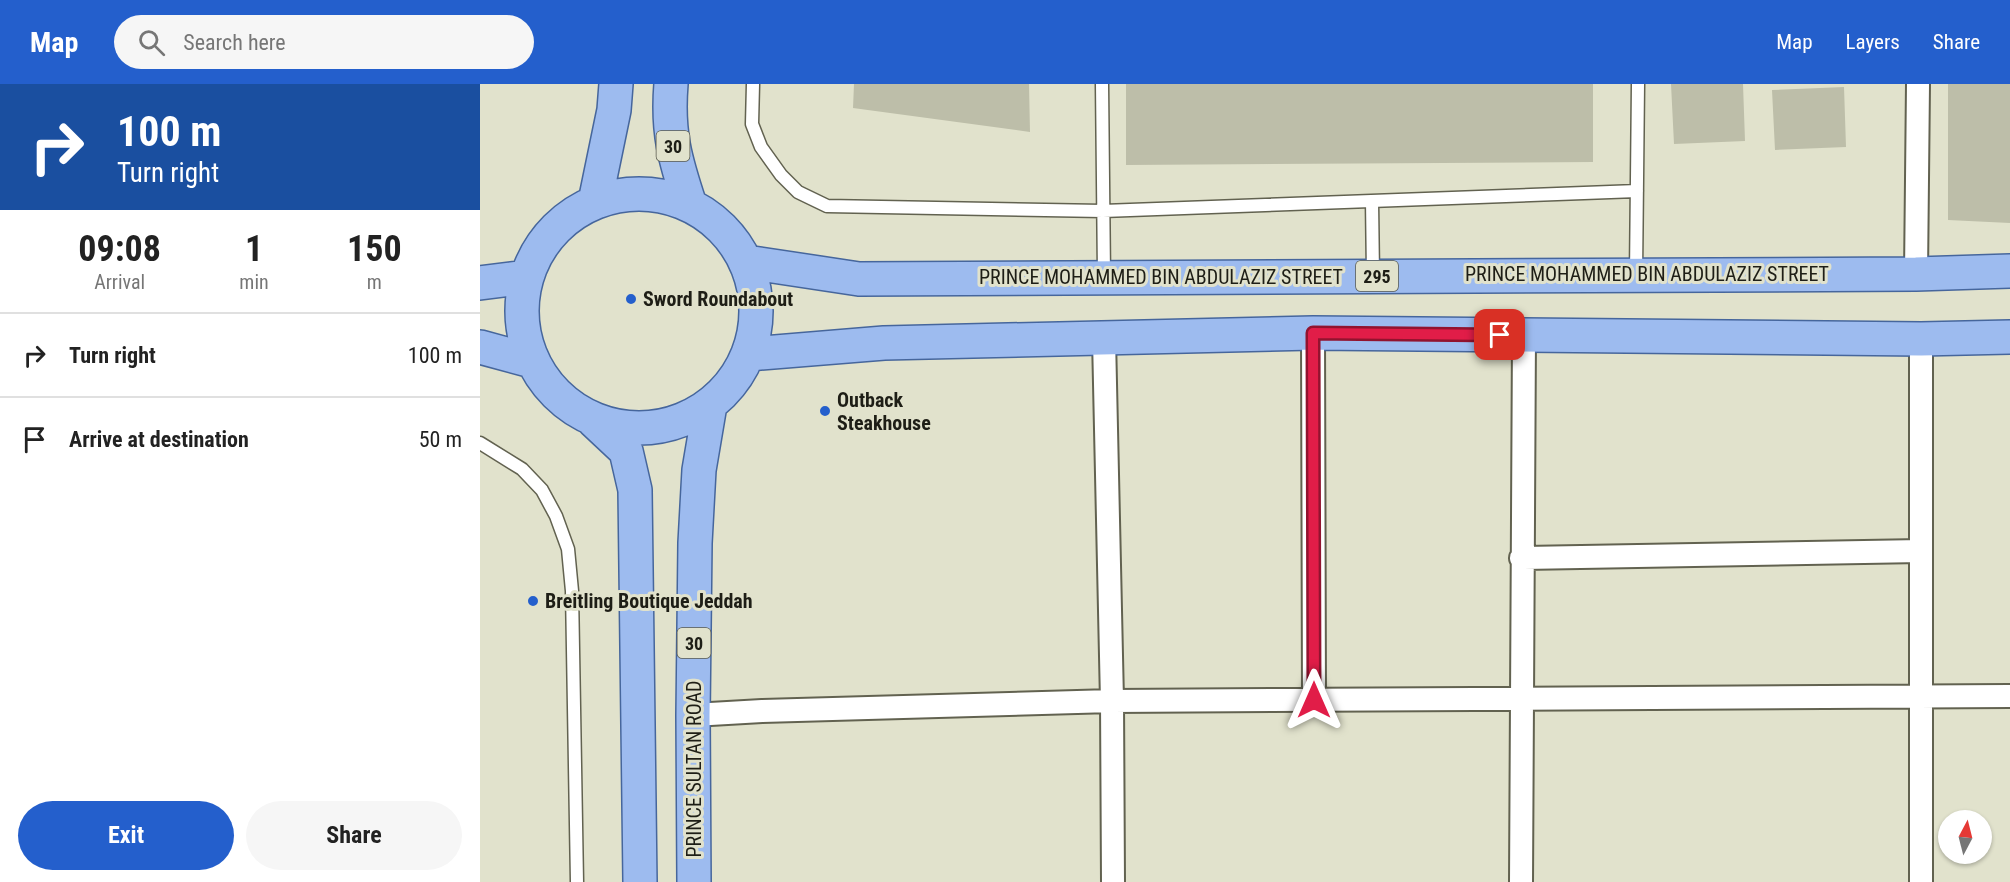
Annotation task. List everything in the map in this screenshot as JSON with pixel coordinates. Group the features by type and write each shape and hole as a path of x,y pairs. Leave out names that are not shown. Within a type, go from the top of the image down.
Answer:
{"main road":[{"path":"595,202 614,110 616,84"},
{"name":"30","path":"671,84 669,113 674,158 690,205"},
{"path":"593,420 622,428 653,428 683,420 710,405 733,382 749,354 756,323 755,291 746,262 723,228 690,205 659,195 626,194 595,202 565,220 541,245 526,277 521,305 523,334 532,361 547,386 568,405 593,420 626,451 635,490 640,882"},
{"name":"PRINCE MOHAMMED BIN ABDULAZIZ STREET","path":"746,262 859,279 1916,274 2010,271"},
{"path":"480,283 526,277"},
{"path":"749,354 884,343 1313,333 1921,339 2010,337"},
{"path":"480,347 532,361"},
{"name":"PRINCE SULTAN ROAD","path":"694,882 695,543 699,470 710,405"}],"street":[{"path":"1916,274 1918,84"},
{"path":"1313,333 1314,700"},
{"path":"1521,882 1524,335"},
{"path":"1104,338 1112,701 1113,882"},
{"path":"1921,339 1921,882"},
{"path":"1521,558 1921,551"},
{"path":"693,715 1112,701 2010,696"}],"lane":[{"path":"753,84 752,124 761,147 798,192 827,206 1103,211 1637,191"},
{"path":"1102,84 1104,277"},
{"path":"1636,274 1638,84"},
{"path":"1372,201 1373,276"},
{"path":"480,443 522,469 542,490 556,516 568,549 572,591 577,882"}],"building":[{"path":"854,84 1029,84 1030,132 853,108"},
{"path":"1126,84 1593,84 1593,162 1126,165"},
{"path":"1671,84 1743,84 1745,141 1674,144"},
{"path":"1948,84 2010,84 2010,223 1948,220"},
{"path":"1844,87 1846,147 1775,150 1772,90"}],"place":[{"name":"Sword Roundabout","path":"631,299"},
{"name":"Outback Steakhouse","path":"825,411"},
{"name":"Breitling Boutique Jeddah","path":"533,601"}],"route":[{"path":"1314,700 1313,333 1500,335"}]}
